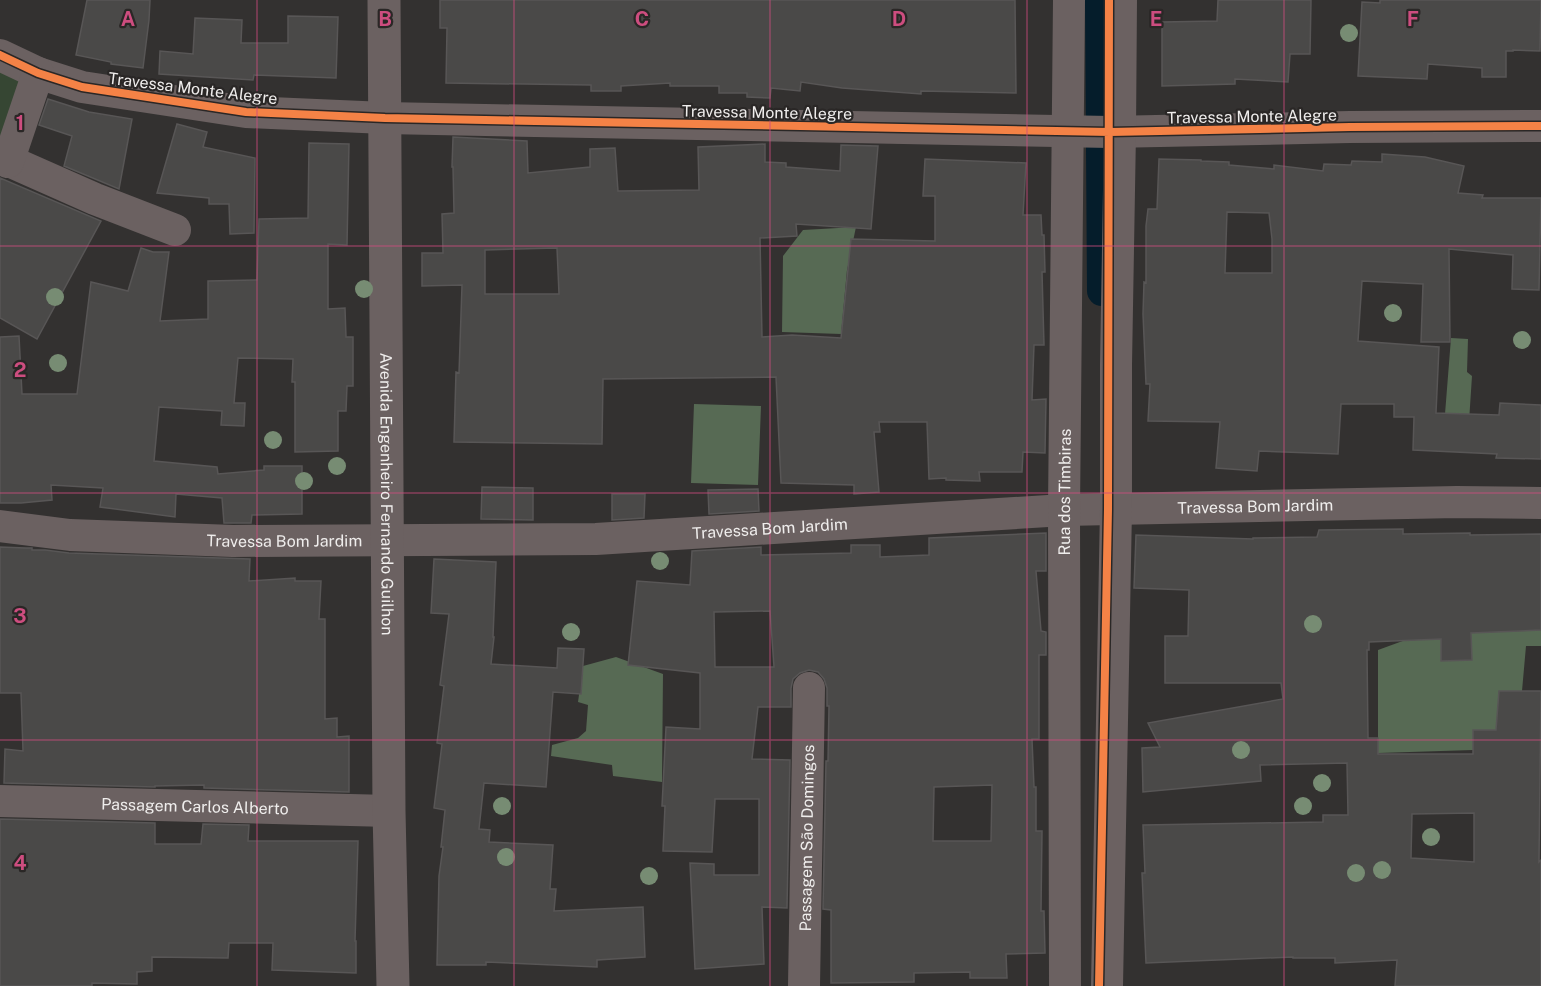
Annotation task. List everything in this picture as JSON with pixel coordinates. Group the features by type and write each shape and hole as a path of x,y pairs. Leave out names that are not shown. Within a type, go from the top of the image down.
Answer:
{"street":[{"name":"Avenida Engenheiro Fernando Guilhon","path":"384,0 389,811 393,986"},
{"name":"Rua dos Timbiras","path":"1065,986 1072,510 1067,131 1069,0"},
{"path":"1107,986 1116,509 1121,0"},
{"name":"Travessa Monte Alegre","path":"0,55 38,74 82,87 246,112 385,118 1120,132 1541,126"},
{"path":"38,74 4,159 95,199 175,230"},
{"name":"Travessa Bom Jardim","path":"0,526 70,535 233,541 596,539 1072,510 1445,502 1541,503"},
{"name":"Passagem São Domingos","path":"804,986 809,688"},
{"name":"Passagem Carlos Alberto","path":"0,801 389,811"}],"green space":[{"path":"0,61 24,72 0,149"},
{"path":"856,227 847,270 841,334 782,332 783,256 803,230"},
{"path":"1451,338 1468,339 1467,372 1472,376 1467,452 1442,452"},
{"path":"694,404 761,406 758,485 691,483"},
{"path":"1541,623 1541,646 1526,646 1522,691 1499,691 1498,699 1520,700 1514,730 1473,730 1473,750 1378,753 1378,650 1441,627"},
{"path":"616,657 663,674 662,782 613,776 612,765 551,756 552,745 578,738 586,731 588,705 578,702 583,666"}],"building":[{"path":"87,0 150,0 143,68 111,64 111,62 76,55"},
{"path":"440,0 1015,0 1016,93 921,91 921,94 842,88 801,82 800,91 771,88 770,98 747,97 747,93 719,93 719,86 670,86 670,83 621,86 621,91 591,91 591,85 446,83 447,28 440,28"},
{"path":"1218,0 1311,0 1310,54 1290,54 1288,82 1235,79 1235,84 1162,86 1162,22 1217,21"},
{"path":"1380,0 1541,0 1540,51 1506,51 1506,77 1482,77 1482,68 1428,64 1427,79 1358,76 1362,2 1380,3"},
{"path":"288,16 338,17 336,78 254,75 253,80 159,74 160,51 193,54 195,18 242,20 241,43 288,43"},
{"path":"48,99 89,112 132,119 119,189 64,166 72,136 39,125"},
{"path":"177,124 207,132 203,147 255,158 254,233 230,234 229,204 209,204 209,198 157,193"},
{"path":"453,137 527,141 528,173 590,167 590,149 615,148 618,191 699,190 698,147 765,144 765,162 786,163 786,167 840,171 841,145 878,146 871,229 796,224 797,236 760,238 762,337 792,335 841,338 851,239 935,241 935,196 923,196 925,159 1026,163 1023,215 1041,215 1042,235 1044,235 1045,272 1042,272 1044,345 1034,345 1032,400 1046,399 1045,453 1023,452 1022,472 979,472 980,481 929,479 927,422 879,422 880,432 874,432 879,492 854,494 854,485 781,483 776,377 603,379 602,444 454,442 462,285 422,286 422,253 443,253 442,214 454,213","holes":["557,248 559,294 485,294 485,250"]},
{"path":"309,143 349,144 347,245 328,244 328,309 345,308 346,337 353,337 353,386 347,386 346,411 338,411 338,451 295,452 293,359 238,358 234,403 245,403 244,426 221,425 222,411 159,407 154,461 217,467 218,474 264,470 264,466 302,466 302,514 252,515 251,523 224,523 222,498 176,494 175,517 100,507 103,488 51,485 52,500 0,503 0,337 19,336 22,394 77,394 91,282 128,291 141,248 153,252 169,252 160,321 208,319 208,281 257,280 259,219 308,218"},
{"path":"1382,154 1425,157 1464,166 1458,193 1483,195 1482,198 1541,198 1539,290 1512,289 1513,255 1449,249 1450,342 1421,342 1423,284 1362,281 1358,341 1439,347 1436,413 1499,415 1500,403 1541,405 1541,459 1496,458 1497,454 1413,450 1414,417 1394,417 1394,404 1341,404 1338,454 1259,451 1257,471 1216,468 1220,422 1148,421 1150,384 1146,384 1143,314 1144,282 1146,283 1146,226 1148,209 1157,209 1159,159 1229,162 1229,165 1274,169 1274,165 1323,171 1324,164 1351,165 1352,161 1382,162","holes":["1227,212 1269,213 1272,273 1225,273"]},
{"path":"0,178 101,221 37,339 0,318"},
{"path":"482,487 533,488 533,520 481,519"},
{"path":"758,489 759,511 709,514 708,490"},
{"path":"612,494 645,494 644,518 612,520"},
{"path":"1403,529 1403,534 1541,534 1541,630 1471,633 1472,660 1441,661 1441,639 1369,642 1369,650 1367,650 1368,738 1378,738 1378,754 1473,754 1473,730 1496,730 1499,691 1541,691 1539,862 1541,860 1541,986 1395,986 1397,960 1335,963 1335,958 1293,957 1146,963 1142,873 1145,873 1143,825 1323,822 1323,815 1348,815 1347,763 1260,765 1261,781 1143,792 1142,748 1160,747 1148,723 1283,699 1281,683 1165,683 1165,636 1188,636 1189,590 1134,588 1136,535 1253,539 1317,537 1319,530","holes":["1474,813 1474,862 1411,858 1412,814"]},
{"path":"1046,533 1046,571 1036,571 1041,631 1046,632 1046,655 1039,655 1039,739 1032,739 1034,787 1036,787 1036,831 1042,831 1041,911 1044,911 1045,953 1006,954 1007,978 970,978 970,972 914,973 914,982 831,983 831,910 823,909 829,706 827,706 827,688 824,679 818,672 809,670 793,679 791,707 758,707 752,759 790,760 787,908 762,907 764,964 695,969 690,863 714,864 714,875 759,875 759,799 715,799 712,852 663,851 665,806 662,806 666,727 700,729 700,673 628,665 637,581 690,585 692,551 761,547 761,555 851,553 851,545 880,545 880,557 929,555 929,538","holes":["770,611 774,667 715,667 714,612","992,785 991,841 933,841 934,787"]},
{"path":"0,547 69,553 250,559 249,581 295,578 295,581 321,581 319,619 325,619 325,719 337,718 337,737 349,736 349,792 204,788 204,785 155,787 4,783 5,749 23,751 21,693 0,693"},
{"path":"434,559 496,562 491,664 557,668 558,648 584,649 581,694 553,692 546,787 484,783 479,829 490,830 489,842 553,845 550,889 556,889 554,911 643,907 645,957 597,960 597,967 486,962 486,965 437,965 439,876 445,810 434,808 442,744 437,743 444,686 440,685 449,614 431,613"},
{"path":"0,819 155,823 155,844 201,844 203,824 249,825 248,841 358,841 356,973 272,970 273,943 229,943 228,958 152,957 152,971 137,972 137,984 0,986"}],"waterway":[{"path":"1100,0 1102,291"}],"cycle path":[{"path":"1099,986 1108,509 1109,0"},
{"path":"0,55 38,73 82,87 246,112 385,118 1110,132 1541,126"}]}
